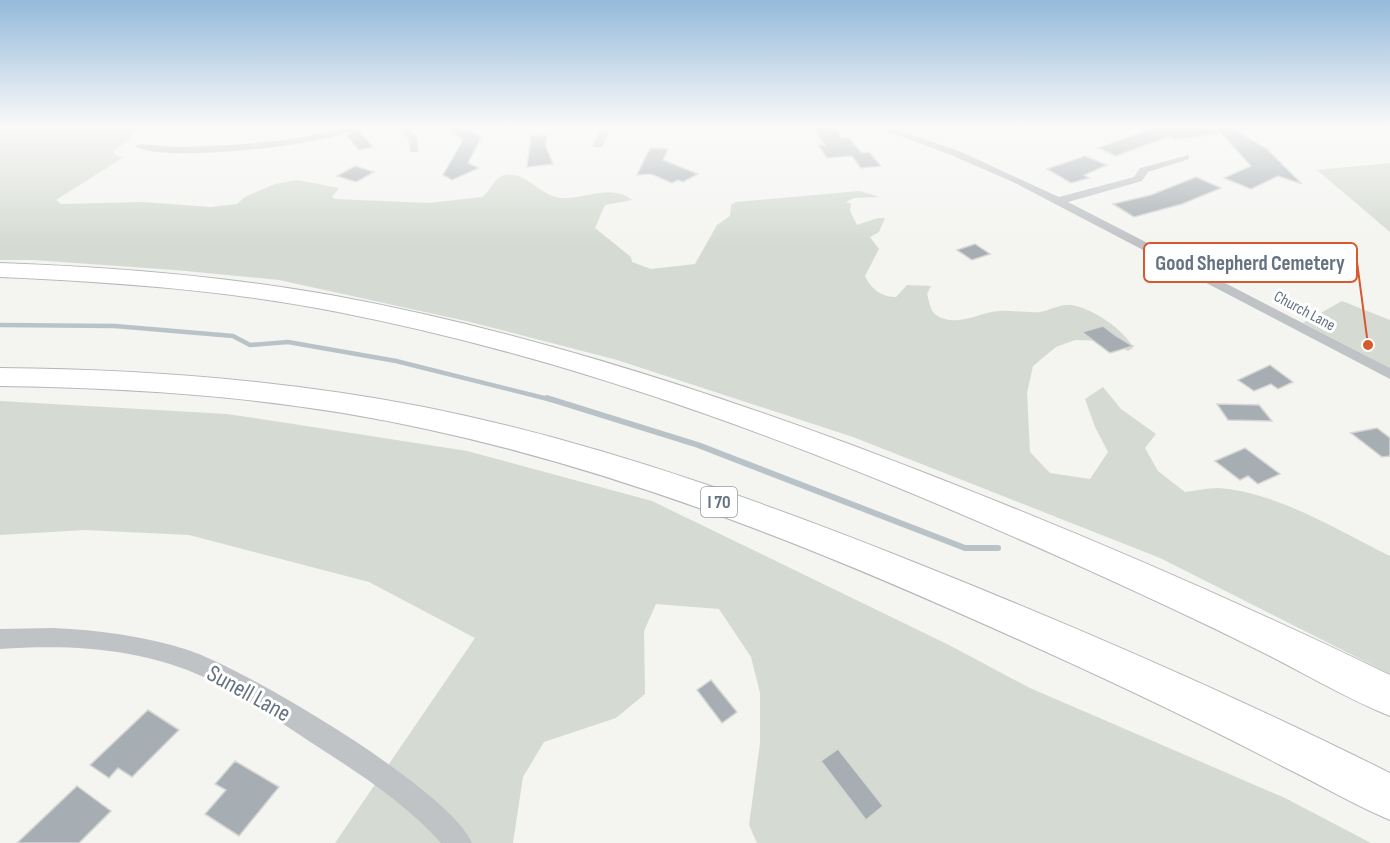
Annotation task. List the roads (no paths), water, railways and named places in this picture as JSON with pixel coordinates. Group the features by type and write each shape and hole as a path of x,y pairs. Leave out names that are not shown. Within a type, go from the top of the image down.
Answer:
{"highway":[{"path":"0,270 162,279 338,304 498,341 700,402 840,453 1050,537 1211,609 1390,696"},
{"name":"I 70","path":"0,377 195,387 329,402 434,420 520,440 639,473 870,559 1012,619 1173,689 1390,796"}],"street":[{"name":"Church Lane","path":"982,165 1059,201 1390,374"},
{"path":"1059,201 1138,179 1144,170 1159,165"},
{"name":"Sunell Lane","path":"0,639 31,636 96,639 160,652 212,670 255,693 396,782 438,819 459,843"}],"waterway":[{"path":"0,325 115,326 233,336 250,345 288,342 396,361 552,400"},
{"path":"547,398 698,445 965,548 998,548"}],"place":[{"name":"Good Shepherd Cemetery","path":"1368,345"}]}
